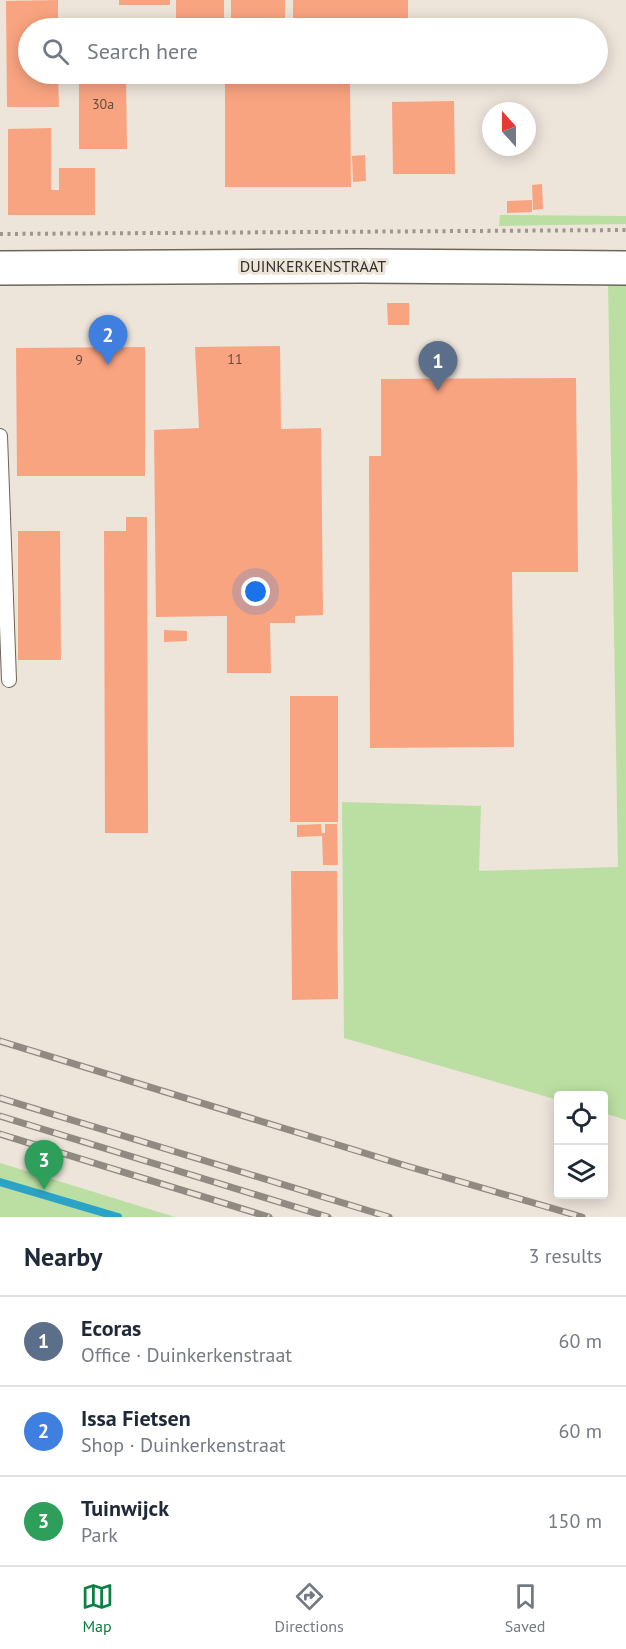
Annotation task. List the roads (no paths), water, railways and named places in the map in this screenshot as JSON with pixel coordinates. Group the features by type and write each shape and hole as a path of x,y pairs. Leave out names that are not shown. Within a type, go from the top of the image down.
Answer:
{"main road":[{"name":"DUINKERKENSTRAAT","path":"0,268 361,266 626,268"}],"lane":[{"path":"0,436 9,680"}],"waterway":[{"path":"0,1182 118,1217"}],"railway":[{"path":"0,1041 400,1164 582,1217"},
{"path":"0,1098 389,1217"},
{"path":"0,1116 328,1217"},
{"path":"0,1134 269,1217"}],"place":[{"name":"Issa Fietsen","path":"108,365"},
{"name":"Ecoras","path":"438,391"},
{"name":"Tuinwijck","path":"44,1190"}]}
